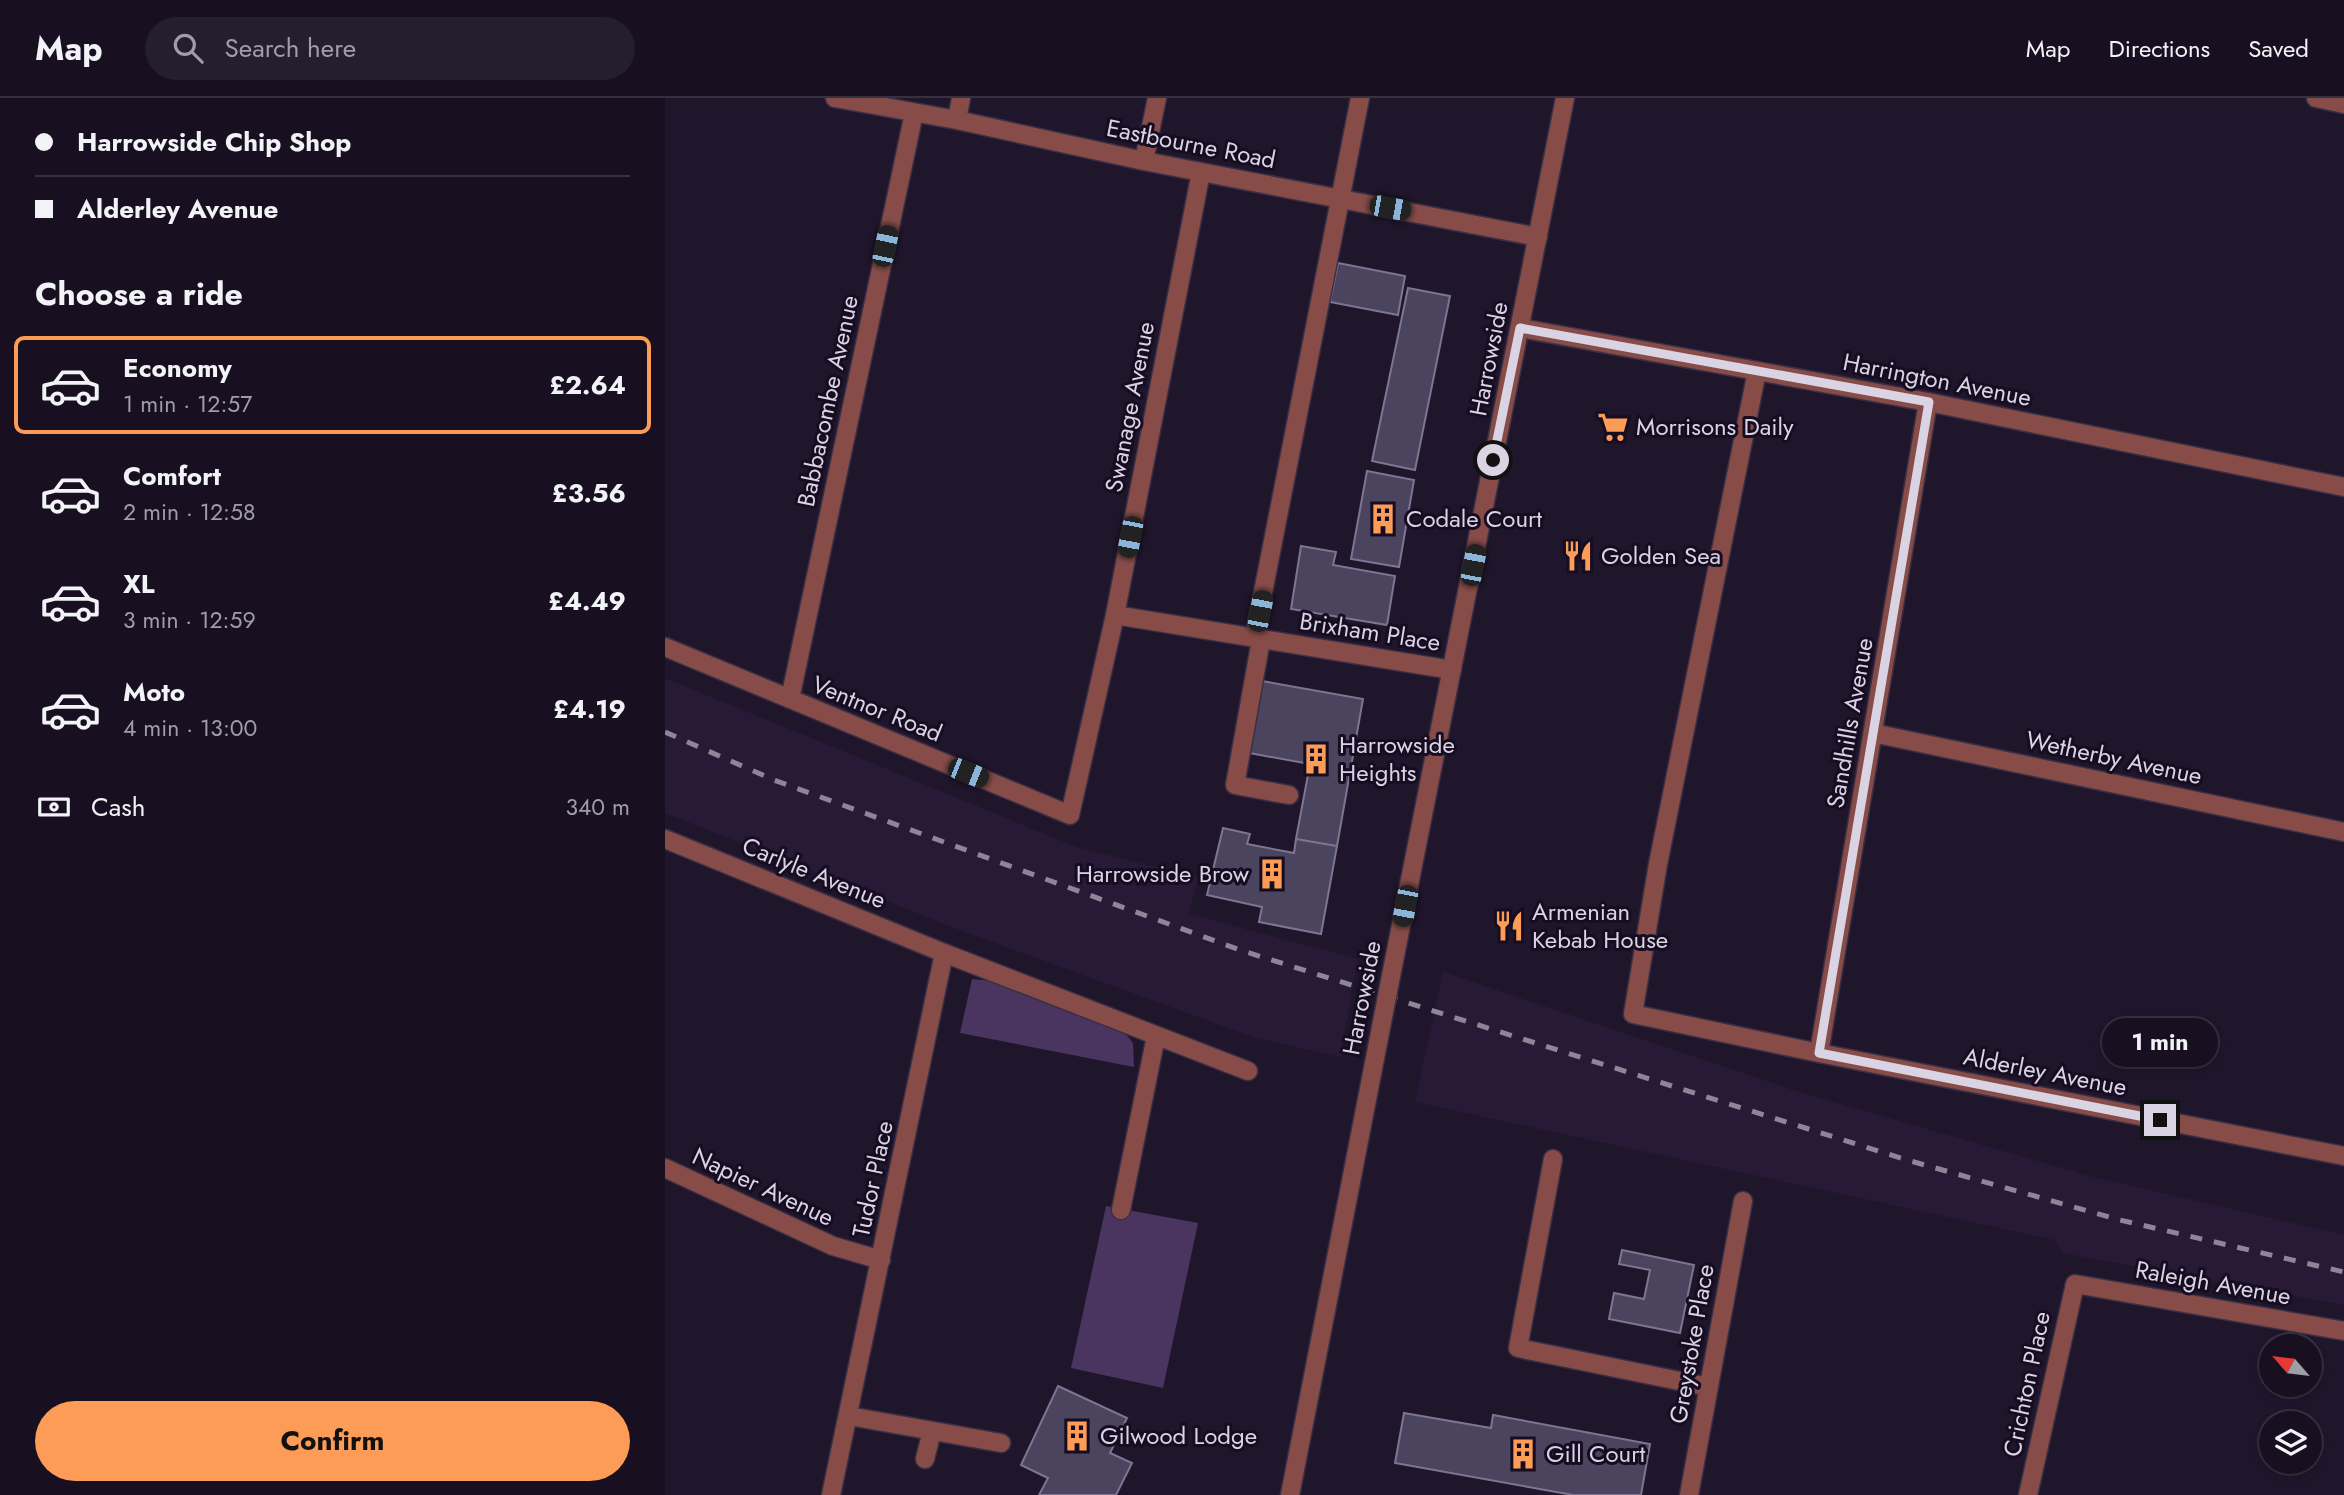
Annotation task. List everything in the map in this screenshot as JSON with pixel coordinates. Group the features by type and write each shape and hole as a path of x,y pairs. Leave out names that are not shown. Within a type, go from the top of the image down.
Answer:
{"street":[{"name":"Eastbourne Road","path":"835,98 1538,237"},
{"path":"957,120 961,98"},
{"path":"1145,161 1157,98"},
{"path":"1289,795 1235,785 1258,639 1360,98"},
{"name":"Harrowside","path":"1290,1495 1565,98"},
{"path":"2316,98 2344,104"},
{"name":"Babbacombe Avenue","path":"790,699 914,113"},
{"name":"Swanage Avenue","path":"1070,815 1115,615 1201,172"},
{"name":"Harrington Avenue","path":"1520,328 1929,402 2344,487"},
{"name":"Alderley Avenue","path":"1758,371 1661,850 1633,1014 2344,1156"},
{"name":"Sandhills Avenue","path":"1819,1053 1929,402"},
{"name":"Brixham Place","path":"1115,615 1452,670"},
{"name":"Ventnor Road","path":"665,648 1070,815"},
{"name":"Wetherby Avenue","path":"1873,733 2344,832"},
{"name":"Carlyle Avenue","path":"665,839 944,953 1248,1070"},
{"name":"Tudor Place","path":"831,1495 944,953"},
{"path":"1121,1210 1156,1036"},
{"path":"1553,1159 1518,1348 1709,1387"},
{"name":"Napier Avenue","path":"665,1168 833,1247 881,1261"},
{"name":"Greystoke Place","path":"1689,1495 1743,1201"},
{"name":"Raleigh Avenue","path":"2074,1284 2344,1331"},
{"name":"Crichton Place","path":"2028,1495 2074,1284"},
{"path":"849,1416 1001,1443"},
{"path":"926,1459 932,1431"}],"shaded area":[{"path":"665,678 1079,848 1198,877 1189,914 1358,959 1340,1057 1253,1037 960,930 665,813"},
{"path":"1443,972 1796,1091 2093,1177 2344,1235 2344,1305 2063,1253 2055,1240 1415,1102"},
{"path":"972,979 993,981 1125,1033 1133,1043 1134,1067 960,1033"},
{"path":"1106,1206 1198,1223 1163,1388 1071,1368"}],"building":[{"path":"1338,263 1405,276 1398,315 1330,302"},
{"path":"1408,288 1450,296 1415,470 1372,461"},
{"name":"Codale Court","path":"1367,471 1414,480 1399,567 1351,559"},
{"path":"1301,546 1336,552 1333,565 1395,576 1387,625 1291,609"},
{"name":"Harrowside Heights","path":"1262,681 1363,699 1337,846 1296,839 1310,764 1249,753"},
{"name":"Harrowside Brow","path":"1223,828 1250,834 1247,844 1294,853 1296,839 1337,846 1321,934 1259,922 1262,907 1207,895"},
{"path":"1622,1250 1694,1265 1680,1333 1609,1319 1614,1293 1644,1299 1650,1270 1619,1264"},
{"name":"Gilwood Lodge","path":"1058,1386 1127,1418 1110,1453 1132,1463 1116,1495 1039,1495 1048,1478 1021,1465"},
{"name":"Gill Court","path":"1404,1413 1491,1428 1493,1415 1650,1444 1641,1495 1573,1495 1395,1463"}],"railway":[{"path":"665,732 774,780 1240,950 1907,1160 2120,1220 2344,1272"}],"place":[{"name":"Morrisons Daily","path":"1613,427"},
{"name":"Codale Court","path":"1383,519"},
{"name":"Golden Sea","path":"1578,556"},
{"name":"Harrowside Heights","path":"1316,759"},
{"name":"Harrowside Brow","path":"1272,874"},
{"name":"Armenian Kebab House","path":"1509,926"},
{"name":"Gilwood Lodge","path":"1077,1436"},
{"name":"Gill Court","path":"1523,1454"}],"route":[{"path":"1493,460 1520,328 1929,402 1819,1053 2160,1120"}]}
